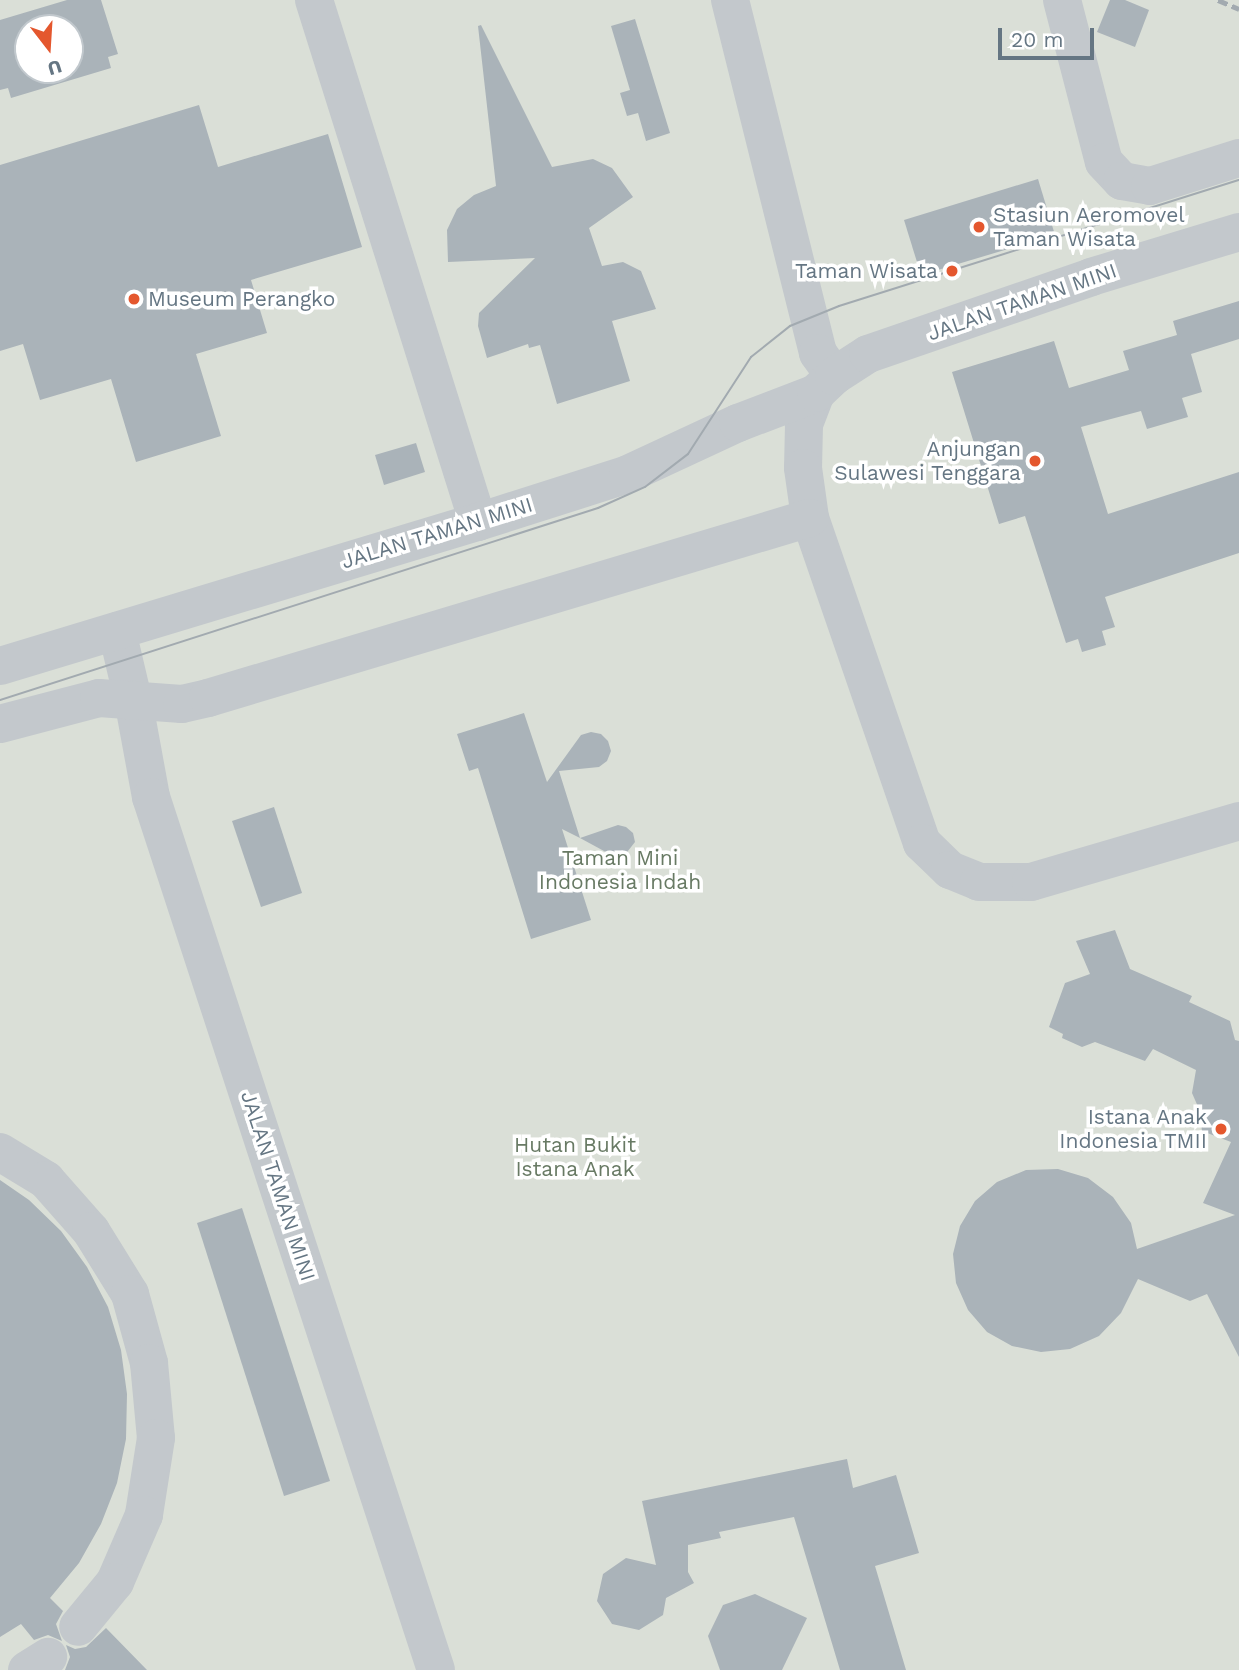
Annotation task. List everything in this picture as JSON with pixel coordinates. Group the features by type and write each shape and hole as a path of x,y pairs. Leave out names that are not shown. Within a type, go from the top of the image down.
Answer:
{"lane":[{"path":"314,0 478,522"},
{"path":"730,0 825,385 804,425 803,468 810,519 922,843 950,870 979,882 1031,882 1239,821"},
{"path":"1062,0 1104,162 1122,181 1150,186 1239,159"},
{"name":"JALAN TAMAN MINI","path":"436,1670 150,797 133,699 117,631 628,474 825,385 868,354 1091,277 1239,232"},
{"path":"0,724 99,698 182,704 208,698 810,519"},
{"path":"0,666 117,631"},
{"path":"0,1152 46,1180 91,1231 131,1294 149,1363 156,1438 144,1515 115,1582 78,1627"}],"green space":[{"name":"Taman Mini Indonesia Indah","path":"0,0 1239,0 1239,1670 0,1670"}],"building":[{"path":"67,0 101,0 118,54 108,57 111,68 84,76 84,14 20,14"},
{"path":"1110,0 1125,0 1149,10 1135,47 1097,32"},
{"path":"14,16 14,84 58,84 11,98 8,88 0,90 0,20"},
{"path":"635,19 670,133 646,141 638,113 627,116 620,93 630,90 611,26"},
{"path":"481,25 552,167 593,159 612,168 633,197 589,228 602,266 623,262 641,271 656,309 612,321 630,381 557,404 540,345 529,348 528,344 487,358 478,326 479,313 535,258 448,262 447,230 457,209 474,195 496,186 478,26"},
{"name":"Museum Perangko","path":"199,105 218,167 328,134 362,247 251,280 267,333 196,354 221,436 136,462 111,379 40,400 23,344 0,351 0,165"},
{"name":"Stasiun Aeromovel Taman Wisata","path":"1038,179 1055,235 921,275 904,220"},
{"path":"1239,301 1239,339 1191,354 1202,392 1182,398 1188,417 1147,429 1141,411 1081,427 1108,514 1239,472 1239,553 1105,597 1115,627 1102,631 1106,645 1082,652 1078,639 1066,643 1025,516 999,524 952,372 1054,341 1069,388 1129,370 1123,351 1177,335 1173,321"},
{"path":"416,443 425,472 384,485 375,455"},
{"path":"524,713 547,782 581,735 591,732 601,734 608,741 611,751 607,761 599,767 559,771 580,838 562,829 591,920 531,939 478,768 469,771 457,734"},
{"path":"274,807 302,893 261,907 232,821"},
{"path":"618,825 633,833 635,842 624,856 615,857 580,838"},
{"path":"1115,930 1130,969 1192,996 1189,1002 1230,1021 1235,1040 1239,1041 1239,1357 1207,1294 1190,1301 1138,1279 1121,1313 1099,1336 1070,1349 1041,1352 1012,1346 987,1332 968,1310 956,1283 953,1254 960,1226 975,1201 997,1182 1026,1170 1058,1169 1088,1178 1113,1197 1131,1223 1137,1249 1235,1215 1203,1203 1231,1142 1202,1131 1199,1109 1192,1093 1196,1070 1153,1049 1145,1061 1095,1042 1082,1047 1062,1038 1063,1034 1049,1027 1065,983 1090,974 1076,941"},
{"path":"0,1180 29,1200 61,1231 87,1267 108,1307 121,1350 127,1394 126,1439 117,1483 101,1524 79,1563 50,1598 63,1611 56,1624 62,1641 48,1635 34,1640 21,1624 0,1637"},
{"path":"242,1208 330,1481 284,1496 197,1223"},
{"path":"847,1459 853,1488 896,1475 919,1553 875,1566 906,1670 840,1670 794,1517 719,1532 721,1538 688,1545 688,1572 694,1583 666,1598 663,1615 639,1630 612,1624 597,1601 603,1574 626,1558 656,1565 642,1501"},
{"path":"755,1594 807,1618 782,1670 720,1670 708,1636 723,1605"},
{"path":"106,1628 147,1670 65,1670 70,1657 66,1645 75,1649 86,1647"}],"tram line":[{"path":"0,700 598,508 645,487 688,454 751,357 790,326 839,306 1239,180"}],"railway":[{"path":"1218,0 1239,9"}],"place":[{"name":"Stasiun Aeromovel Taman Wisata","path":"979,227"},
{"name":"Taman Wisata","path":"952,271"},
{"name":"Museum Perangko","path":"134,299"},
{"name":"Anjungan Sulawesi Tenggara","path":"1035,461"},
{"name":"Istana Anak Indonesia TMII","path":"1221,1129"}],"park label":[{"name":"Hutan Bukit Istana Anak","path":"575,1157"}]}
